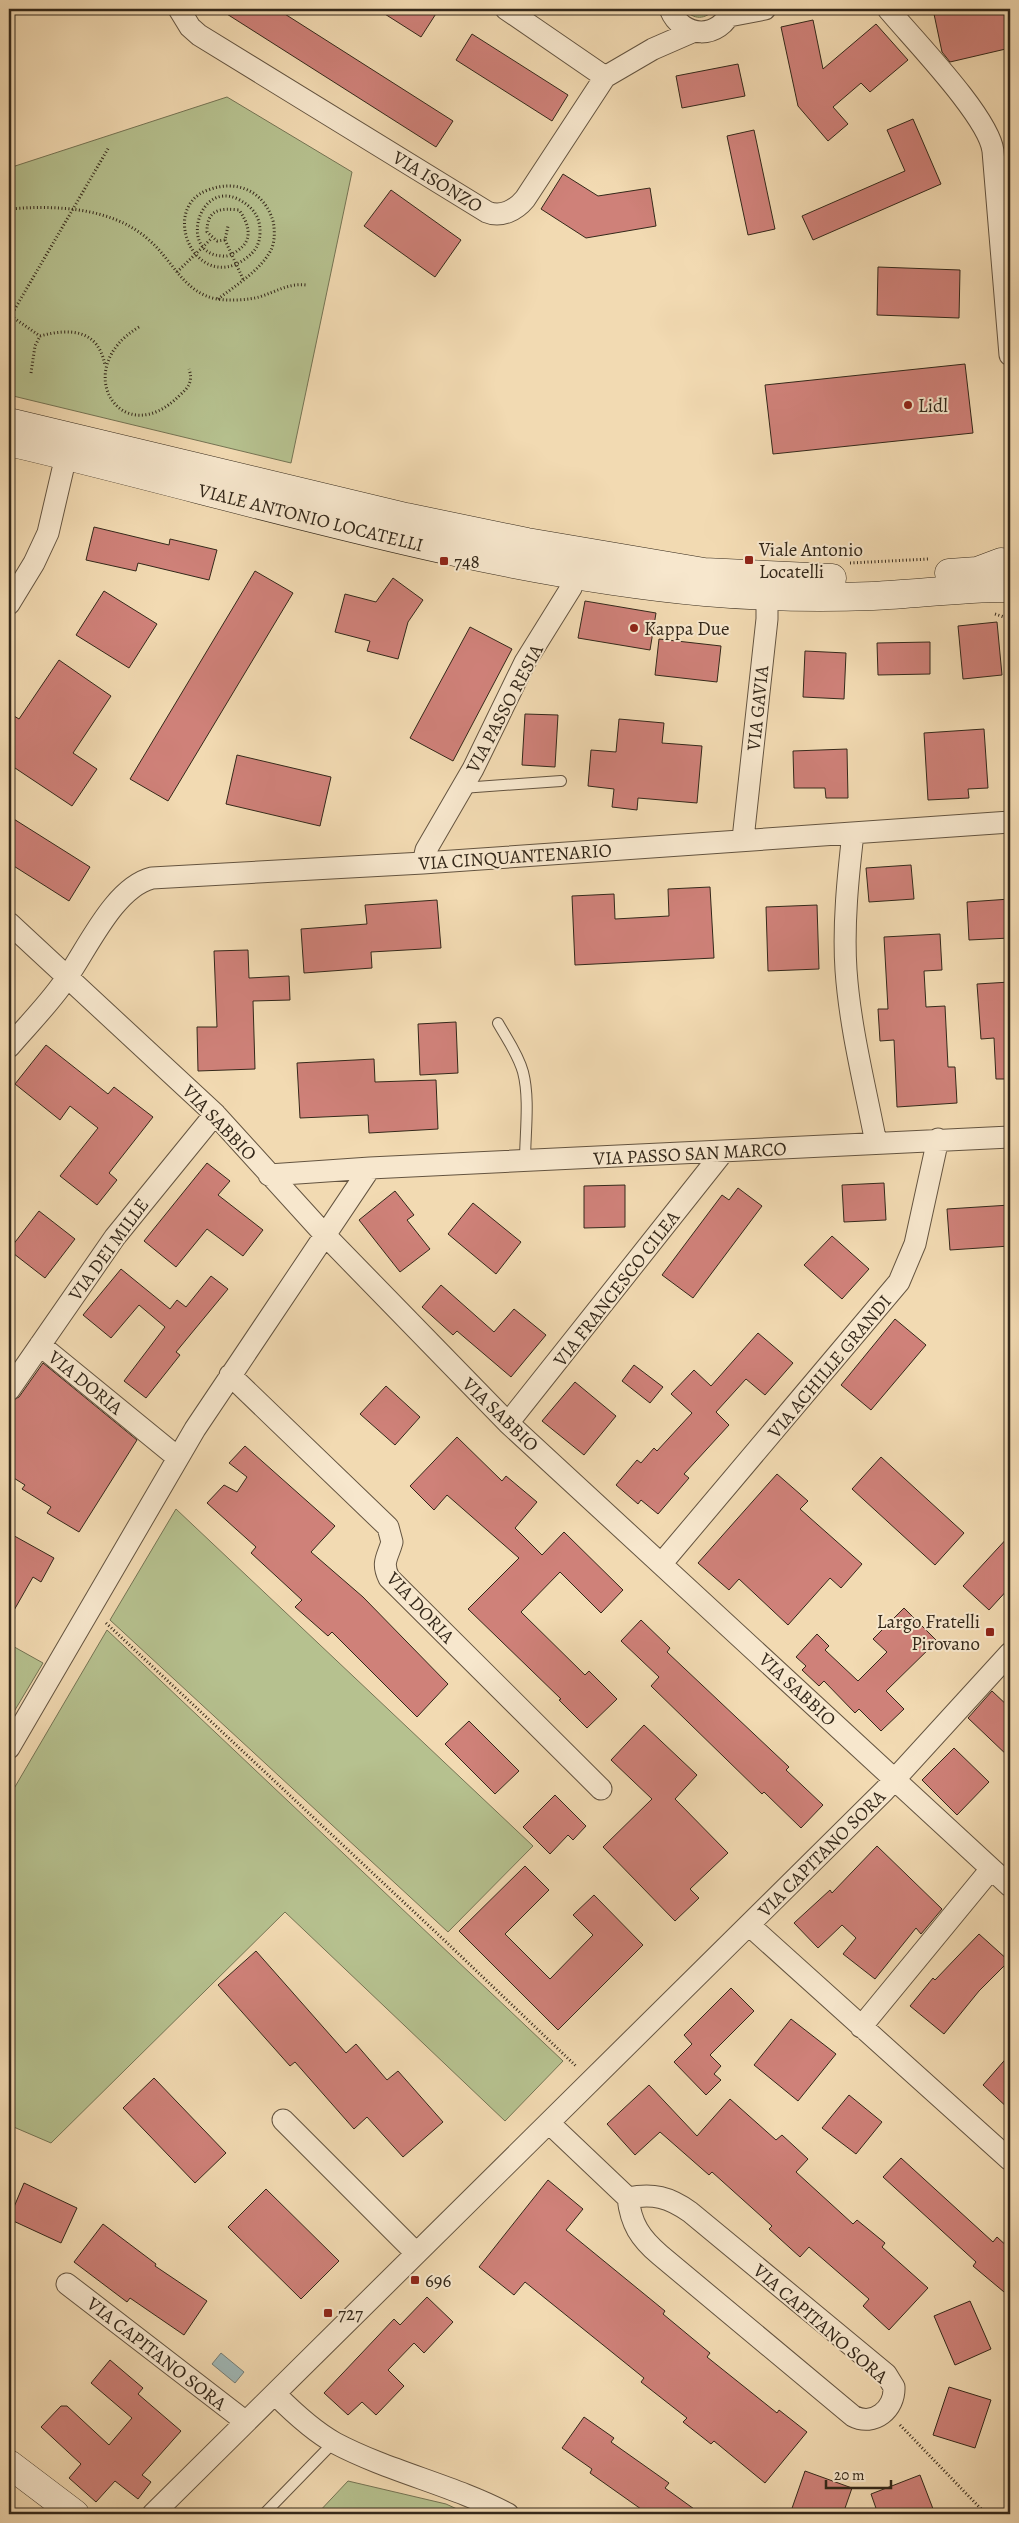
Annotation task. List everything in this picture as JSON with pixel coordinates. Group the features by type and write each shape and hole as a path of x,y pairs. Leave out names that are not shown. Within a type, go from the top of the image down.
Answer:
{"street":[{"name":"VIA ISONZO","path":"179,9 190,28 199,35 492,214 503,213 522,203 605,77 653,49 692,32 713,30 722,24 730,12"},
{"path":"506,9 605,77"},
{"path":"670,9 675,19 692,32"},
{"path":"730,12 765,9"},
{"path":"888,9 982,122 990,135 993,151 1010,353"},
{"name":"VIALE ANTONIO LOCATELLI","path":"9,422 68,446 419,544 578,563 678,589 767,586 876,596 978,588 1007,574"},
{"name":"VIALE ANTONIO LOCATELLI","path":"9,442 68,446"},
{"path":"9,604 34,563 48,533 68,446"},
{"name":"VIA PASSO RESIA","path":"423,863 426,850 461,788 525,662 570,588 578,563"},
{"name":"VIA GAVIA","path":"743,839 767,619 767,586"},
{"name":"VIA CINQUANTENARIO","path":"9,1047 68,976 121,896 144,880 159,877 423,863 743,839 1010,822"},
{"path":"853,833 846,926 846,968 851,1010 876,1143"},
{"name":"VIA SABBIO","path":"9,923 215,1114 325,1235 508,1423 1010,1886"},
{"name":"VIA DEI MILLE","path":"9,1390 135,1209 215,1114"},
{"name":"VIA PASSO SAN MARCO","path":"269,1175 370,1168 526,1162 1010,1137"},
{"name":"VIA ACHILLE GRANDI","path":"662,1563 900,1282 916,1244 938,1140"},
{"name":"VIA FRANCESCO CILEA","path":"508,1423 723,1152"},
{"path":"9,1748 178,1458 230,1375 370,1168"},
{"name":"VIA DORIA","path":"40,1345 178,1458"},
{"name":"VIA DORIA","path":"230,1375 388,1527 392,1542 385,1556 384,1567 389,1578 601,1789"},
{"path":"894,1781 1010,1653"},
{"name":"VIA CAPITANO SORA","path":"153,2514 276,2395 894,1781"},
{"path":"861,2026 991,1869"},
{"name":"VIA CAPITANO SORA","path":"749,1925 1010,2160"},
{"path":"283,2120 416,2254"},
{"path":"549,2123 628,2198"},
{"name":"VIA CAPITANO SORA","path":"658,2196 672,2200 690,2212 889,2377 894,2392 892,2402 886,2410 870,2419 853,2416 650,2247 635,2227 630,2214 628,2198 658,2196"},
{"name":"VIA CAPITANO SORA","path":"67,2284 246,2422"},
{"path":"276,2395 315,2429 334,2442 468,2495 508,2514"},
{"path":"9,2464 75,2514"}],"lane":[{"path":"461,788 561,781"},
{"path":"498,1023 516,1053 523,1072 526,1162"},
{"path":"264,2514 334,2442"}],"path":[{"path":"106,366 101,352 95,344 77,331 40,336 10,317 109,147"},
{"path":"218,299 259,268 272,249 275,230 270,212 259,196 245,188 226,185 206,190 191,202 185,218 184,231 188,243 203,262 218,268 237,265 255,252 260,238 260,221 250,205 234,198 217,198 202,208 197,222 196,233 210,252 223,256 232,254 244,247 249,236 247,221 239,210 222,208 211,214 207,222 207,232 217,241 225,240"},
{"path":"9,209 73,209 118,220 150,240 194,291 218,299 258,297 292,283 306,284"},
{"path":"228,226 225,240 244,279"},
{"path":"178,272 212,238"},
{"path":"139,327 119,341 106,366 104,378 110,399 118,408 141,416 166,408 191,381 189,369"},
{"path":"31,373 35,346 40,336"},
{"path":"90,1608 444,1938 591,2081"},
{"path":"886,2410 986,2514"}],"green space":[{"path":"684,9 714,9 703,17 695,17"},
{"path":"227,97 352,172 291,463 9,395 9,168"},
{"path":"176,1509 533,1846 448,1932 110,1620"},
{"path":"107,1630 563,2061 505,2121 285,1912 51,2143 9,2125 9,1797"},
{"path":"9,1644 43,1663 9,1720"},
{"path":"348,2481 446,2504 468,2514 317,2514"}],"water":[{"path":"221,2353 244,2372 235,2383 212,2364"}],"building":[{"path":"219,9 277,9 453,121 436,147"},
{"path":"377,9 439,9 421,37"},
{"path":"955,9 1010,9 1010,48 950,62 942,52 934,14"},
{"path":"813,20 823,69 876,24 908,60 870,92 861,83 833,107 848,124 828,141 798,106 781,27"},
{"path":"472,34 568,95 552,121 456,60"},
{"path":"738,64 745,96 682,108 676,76"},
{"path":"913,119 941,184 813,240 802,216 905,171 887,130"},
{"path":"754,130 775,229 748,235 727,136"},
{"path":"563,174 598,196 650,188 656,226 586,238 541,209"},
{"path":"391,190 461,240 435,277 364,226"},
{"path":"878,267 960,270 959,318 877,315"},
{"name":"Lidl","path":"965,364 973,433 773,454 765,385"},
{"path":"94,527 169,545 170,539 217,550 209,580 138,563 136,571 86,560"},
{"path":"255,571 293,593 168,801 130,779"},
{"path":"393,578 423,600 408,622 398,659 367,651 370,641 335,632 345,594 376,602"},
{"path":"104,591 157,624 129,668 76,635"},
{"path":"585,601 656,613 650,650 578,638"},
{"path":"997,622 1002,675 963,679 958,626"},
{"path":"470,627 512,649 453,761 410,738"},
{"path":"659,639 721,646 717,682 655,675"},
{"path":"930,642 930,674 878,675 877,643"},
{"path":"805,651 846,653 844,699 803,697"},
{"path":"59,660 111,696 73,753 97,769 72,806 9,764 9,713 19,719"},
{"path":"525,714 558,715 555,767 522,765"},
{"path":"619,719 664,723 662,743 702,746 697,803 638,798 637,810 612,807 614,789 588,786 591,750 616,752"},
{"path":"984,729 988,788 968,789 969,798 928,800 924,733"},
{"path":"847,749 848,798 826,798 825,788 794,788 793,751"},
{"path":"237,755 331,777 320,826 226,804"},
{"path":"9,816 90,867 69,901 9,863"},
{"path":"911,865 914,899 869,902 866,868"},
{"path":"710,887 714,958 575,965 572,896 614,894 615,919 669,916 668,889"},
{"path":"1010,899 1010,938 969,940 967,902"},
{"path":"437,900 441,948 371,952 372,968 304,973 301,929 367,924 365,905"},
{"path":"817,905 819,969 768,971 766,907"},
{"path":"940,934 942,970 924,971 926,1007 945,1006 948,1067 955,1067 957,1103 897,1107 894,1040 880,1041 878,1009 888,1009 884,937"},
{"path":"248,950 249,978 289,976 290,1000 253,1001 255,1069 198,1071 197,1027 217,1027 214,951"},
{"path":"1010,982 1010,1079 996,1079 994,1038 981,1039 977,984"},
{"path":"456,1022 458,1073 420,1075 418,1024"},
{"path":"46,1045 108,1094 114,1087 153,1117 109,1173 117,1180 97,1205 60,1176 98,1128 70,1106 60,1120 15,1084"},
{"path":"374,1059 375,1082 436,1080 438,1129 369,1133 368,1115 300,1118 297,1063"},
{"path":"207,1163 230,1181 218,1195 263,1230 243,1256 207,1229 176,1267 144,1241"},
{"path":"884,1183 886,1220 844,1222 842,1185"},
{"path":"625,1185 625,1227 584,1228 584,1186"},
{"path":"738,1188 762,1206 693,1298 662,1275 722,1195 729,1200"},
{"path":"395,1191 414,1215 407,1220 430,1249 400,1272 359,1220"},
{"path":"473,1203 521,1242 496,1274 448,1234"},
{"path":"1010,1205 1010,1246 950,1250 947,1209"},
{"path":"39,1211 75,1239 45,1278 9,1250"},
{"path":"832,1236 869,1269 842,1299 804,1265"},
{"path":"121,1269 170,1309 177,1300 186,1307 211,1276 228,1289 176,1352 180,1355 146,1398 124,1381 165,1327 139,1305 111,1338 83,1315"},
{"path":"441,1285 494,1332 514,1309 546,1335 511,1377 457,1331 453,1335 422,1307"},
{"path":"895,1319 926,1345 871,1410 841,1385"},
{"path":"758,1333 793,1363 765,1395 746,1379 716,1412 729,1425 684,1474 689,1478 658,1514 641,1500 638,1504 616,1485 637,1460 641,1463 654,1448 657,1451 692,1413 671,1394 694,1370 711,1386"},
{"path":"43,1363 137,1440 79,1532 47,1513 51,1507 22,1489 25,1485 9,1475 9,1402 19,1397"},
{"path":"634,1365 663,1387 650,1403 622,1381"},
{"path":"575,1382 616,1416 584,1455 542,1421"},
{"path":"386,1386 420,1417 395,1445 360,1414"},
{"path":"457,1437 502,1481 506,1476 537,1502 515,1528 542,1555 564,1532 623,1590 601,1613 560,1572 521,1612 585,1675 589,1671 617,1699 587,1728 559,1700 561,1699 468,1609 519,1558 447,1495 434,1510 410,1486"},
{"path":"245,1446 335,1526 311,1552 363,1597 448,1684 417,1717 332,1632 328,1636 295,1607 302,1600 251,1553 256,1547 207,1503 224,1485 237,1492 247,1477 229,1463"},
{"path":"881,1457 964,1533 935,1565 852,1489"},
{"path":"777,1474 808,1501 800,1509 862,1564 841,1588 830,1578 788,1625 739,1579 729,1590 698,1563"},
{"path":"9,1533 54,1558 41,1582 33,1577 9,1619"},
{"path":"1010,1535 1010,1587 989,1610 963,1586"},
{"path":"904,1608 937,1641 886,1691 904,1709 881,1731 859,1709 855,1713 824,1681 819,1686 802,1670 806,1666 796,1657 817,1634 829,1646 825,1650 858,1681 887,1652 873,1639"},
{"path":"641,1620 670,1648 667,1652 789,1767 786,1770 823,1805 801,1828 764,1792 762,1794 651,1686 659,1677 621,1641"},
{"path":"992,1691 1010,1708 1010,1758 968,1718"},
{"path":"469,1721 519,1771 495,1794 445,1744"},
{"path":"644,1725 697,1775 675,1799 728,1853 690,1889 699,1898 675,1921 603,1847 652,1799 611,1760"},
{"path":"954,1748 989,1782 957,1815 922,1780"},
{"path":"555,1795 586,1826 573,1840 568,1835 550,1854 523,1827"},
{"path":"877,1846 942,1909 921,1934 916,1928 875,1979 843,1954 856,1938 842,1925 818,1948 794,1923 830,1890 832,1893"},
{"path":"525,1866 549,1890 505,1934 550,1979 593,1935 573,1915 594,1895 643,1945 558,2030 459,1931"},
{"path":"979,1934 1009,1961 979,1991 944,2034 910,2006 933,1978 935,1980"},
{"path":"256,1951 346,2053 356,2044 387,2080 398,2071 443,2122 403,2157 367,2117 354,2129 295,2062 290,2066 218,1985"},
{"path":"731,1988 754,2011 710,2055 721,2066 714,2074 721,2080 706,2095 674,2062 692,2044 684,2035"},
{"path":"791,2019 836,2054 798,2101 754,2065"},
{"path":"1010,2054 1010,2110 983,2085"},
{"path":"154,2078 226,2153 195,2183 123,2108"},
{"path":"649,2085 697,2136 730,2099 776,2140 782,2135 808,2159 796,2172 853,2224 857,2220 885,2243 882,2247 928,2288 889,2330 863,2306 869,2299 809,2247 800,2257 769,2229 772,2226 712,2172 709,2175 660,2132 635,2155 607,2124"},
{"path":"849,2095 882,2122 856,2154 822,2128"},
{"path":"901,2158 993,2242 997,2237 1010,2249 1010,2297 973,2266 976,2262 883,2177"},
{"path":"548,2180 583,2209 566,2230 665,2311 663,2314 710,2353 707,2357 777,2413 779,2410 807,2432 765,2483 714,2441 711,2444 683,2422 687,2418 641,2382 644,2378 525,2282 514,2295 479,2267"},
{"path":"24,2183 77,2208 61,2243 9,2219"},
{"path":"266,2189 339,2261 301,2299 228,2227"},
{"path":"103,2224 156,2264 155,2266 207,2301 184,2335 130,2298 127,2302 74,2262"},
{"path":"427,2297 453,2322 424,2353 414,2343 388,2370 404,2386 376,2415 362,2402 348,2415 324,2393 394,2319 400,2325"},
{"path":"970,2301 991,2349 955,2365 934,2316"},
{"path":"110,2360 143,2388 138,2394 181,2431 142,2475 151,2482 138,2499 115,2481 96,2502 69,2478 81,2464 41,2427 61,2406 67,2406 109,2445 132,2418 91,2383"},
{"path":"949,2387 991,2400 975,2448 933,2435"},
{"path":"584,2417 614,2438 611,2442 669,2483 665,2488 701,2514 648,2514 590,2473 592,2469 562,2448"},
{"path":"805,2471 852,2488 843,2514 790,2514"},
{"path":"920,2475 935,2514 878,2514 871,2494"}],"place":[{"name":"Lidl","path":"908,405"},
{"name":"Viale Antonio Locatelli","path":"749,560"},
{"name":"748","path":"444,561"},
{"name":"Kappa Due","path":"634,628"},
{"name":"Largo Fratelli Pirovano","path":"990,1632"},
{"name":"696","path":"415,2280"},
{"name":"727","path":"328,2313"}]}
